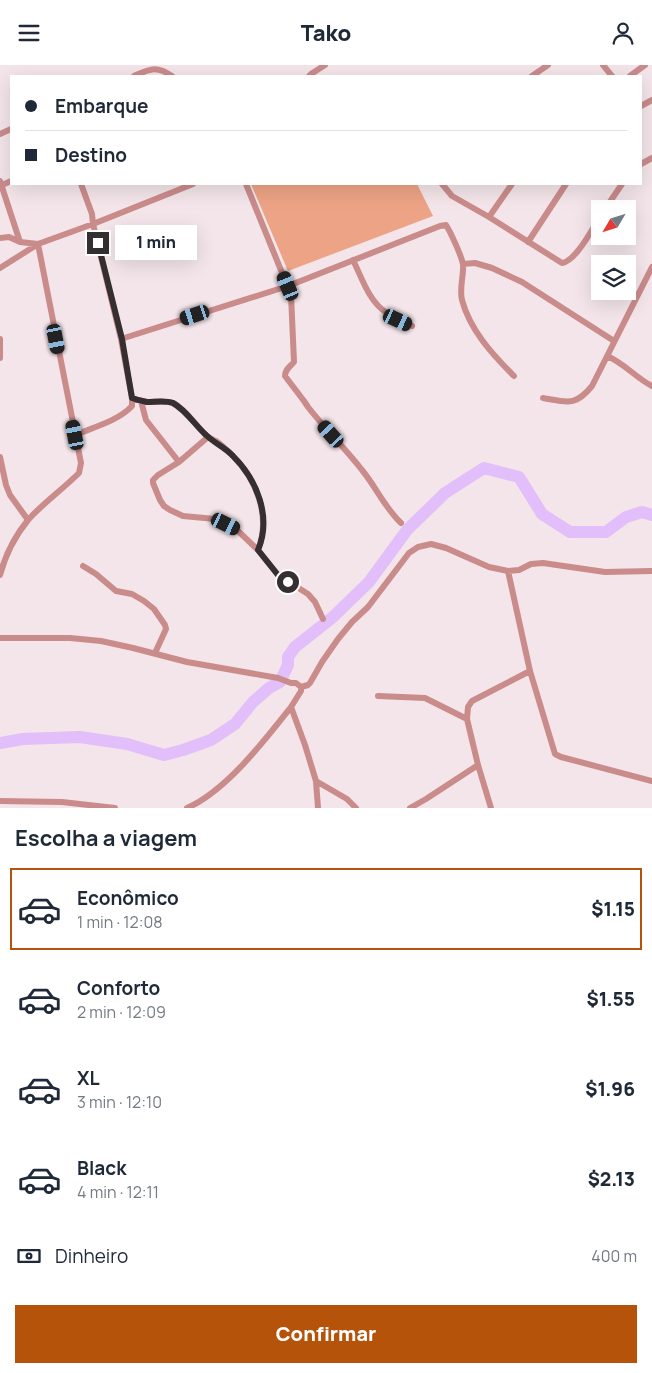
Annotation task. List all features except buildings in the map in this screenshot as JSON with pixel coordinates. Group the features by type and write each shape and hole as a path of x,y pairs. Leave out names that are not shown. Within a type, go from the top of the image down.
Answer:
{"street":[{"path":"310,75 325,65"},
{"path":"542,73 548,65"},
{"path":"603,65 611,75"},
{"path":"631,75 646,65"},
{"path":"137,75 160,69 170,75"},
{"path":"0,184 20,241"},
{"path":"75,435 119,417 132,406 122,339 92,215 81,185"},
{"path":"0,268 38,244 190,185"},
{"path":"246,185 292,300 294,362 287,368 285,376 308,407 361,469 376,489 386,507 401,523"},
{"path":"443,185 452,196 562,263 567,263 574,257 591,231"},
{"path":"489,217 511,185"},
{"path":"528,242 565,185"},
{"path":"612,200 621,185"},
{"path":"122,339 288,286 446,225 463,264 462,298 470,322 491,353 514,376"},
{"path":"0,238 9,237 38,244"},
{"path":"0,575 15,539 28,520 79,473 80,463 75,435 38,244"},
{"path":"353,260 379,307 386,313 412,326"},
{"path":"463,264 475,263 492,268 522,282 614,341"},
{"path":"543,398 568,402 575,401 585,395 592,386 652,267"},
{"path":"0,339 0,358"},
{"path":"607,356 618,361 652,386"},
{"path":"132,398 140,401 165,401 173,403 208,437 222,446 246,469 262,509 264,529 258,550"},
{"path":"140,401 146,420 179,462"},
{"path":"208,437 179,462 153,480 164,507 183,516 215,519 236,529 258,550 278,575 308,594 323,619"},
{"path":"0,457 10,495 28,520"},
{"path":"301,687 310,683 322,662 352,621 368,607 409,553 418,547 431,544 446,548 489,567 508,571 519,570 531,564 543,563 605,572 652,571"},
{"path":"83,566 116,591 132,594 154,609 166,629 155,653"},
{"path":"508,571 530,671 555,754 652,781"},
{"path":"0,639 70,638 101,641 187,662 278,678 296,683 301,687"},
{"path":"491,808 467,719 468,707 472,701 530,671"},
{"path":"188,808 201,802 234,773 264,742 291,707 301,691 301,687"},
{"path":"378,696 425,698 467,719"},
{"path":"291,707 316,781 318,808"},
{"path":"410,808 478,765"},
{"path":"316,781 346,799 356,808"},
{"path":"0,801 62,802 115,808"}],"shaded area":[{"path":"251,185 418,185 433,216 288,271"}],"waterway":[{"path":"0,743 23,739 80,737 127,744 164,755 211,740 235,724 253,702 269,688 280,682 288,665 288,657 295,647 333,617 369,582 407,530 445,493 484,468 519,477 542,514 570,532 606,532 626,517 642,512 652,515"}],"route":[{"path":"98,243 122,339 132,398 140,401 165,401 173,403 208,437 232,454 246,469 262,509 264,529 258,550 278,575 288,582"}]}
